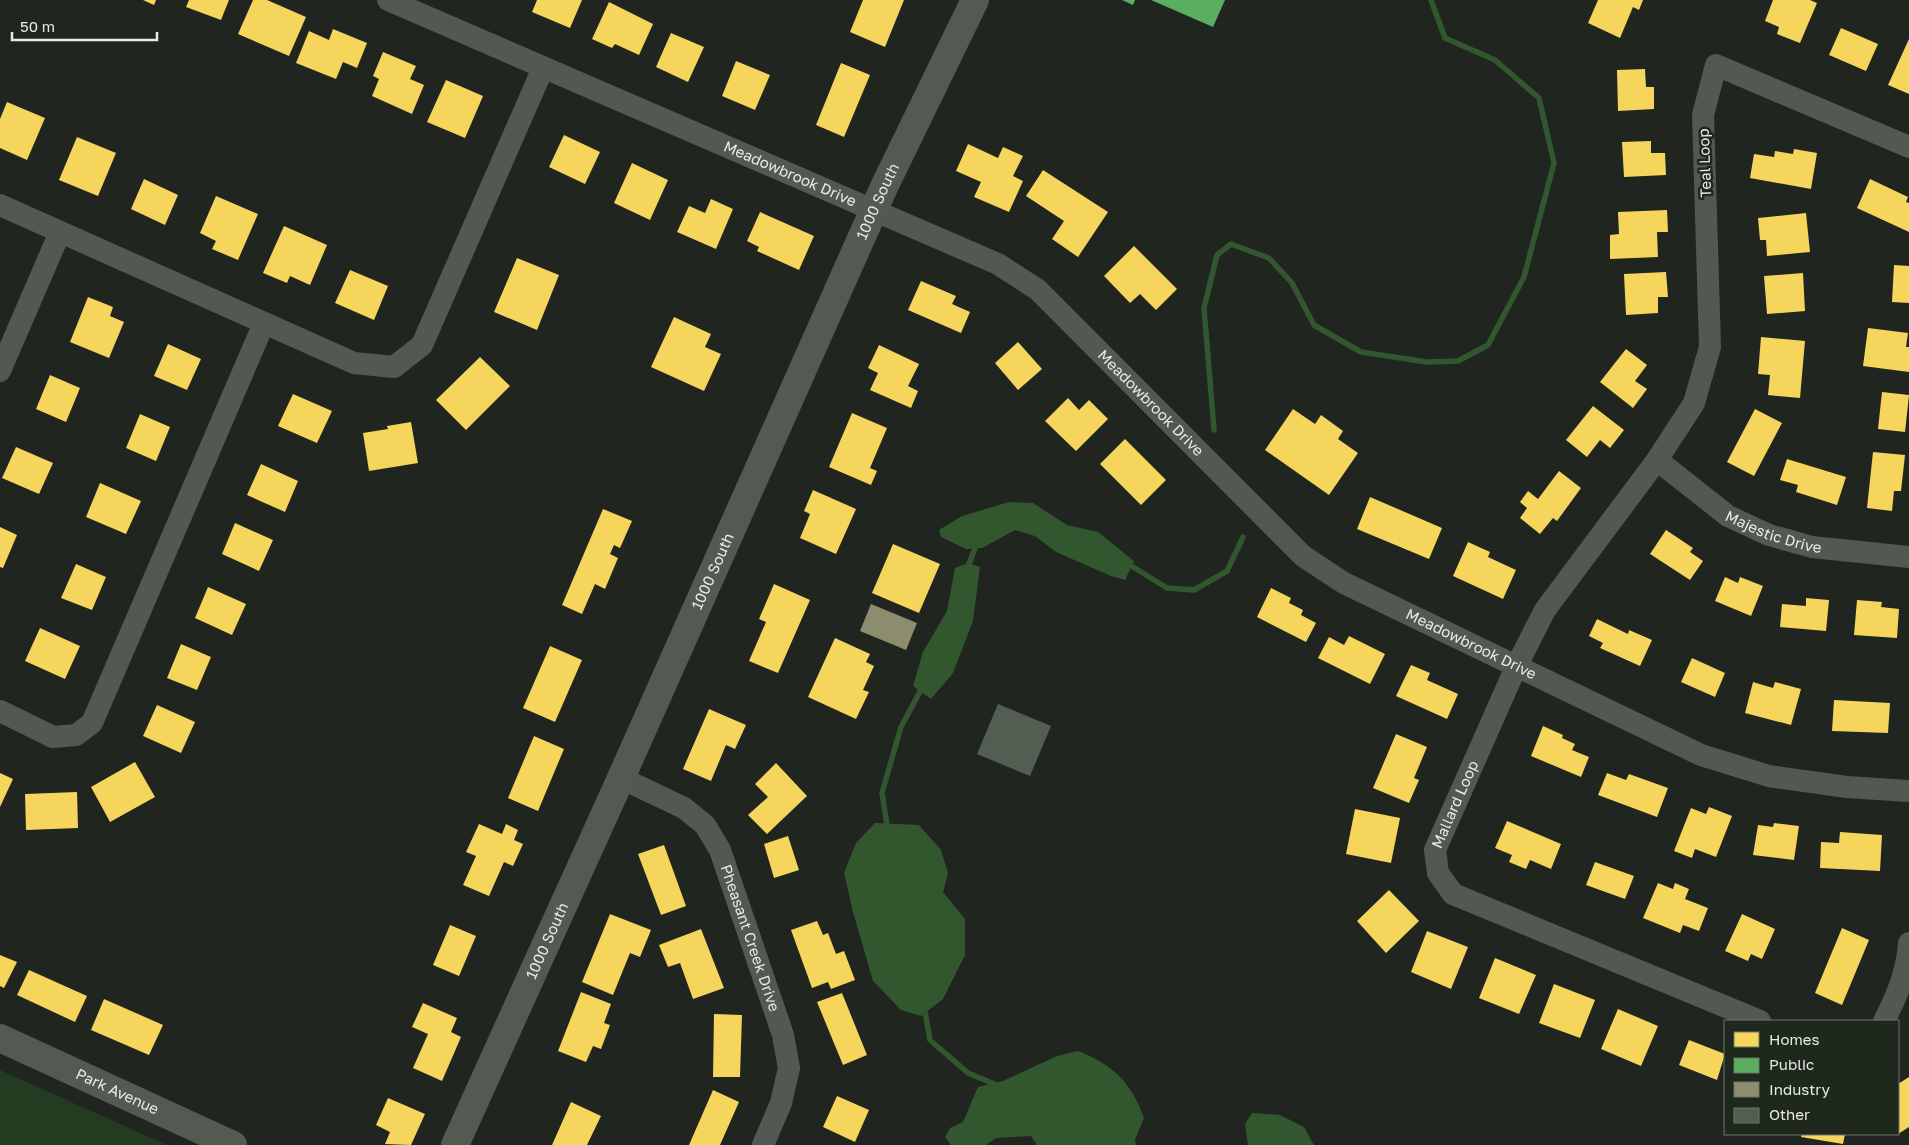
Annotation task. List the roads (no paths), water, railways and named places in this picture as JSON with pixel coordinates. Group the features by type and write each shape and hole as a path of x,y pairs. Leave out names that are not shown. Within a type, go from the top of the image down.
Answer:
{"street":[{"name":"Meadowbrook Drive","path":"388,0 998,264 1038,290 1303,556 1344,583 1709,758 1769,776 1847,787 1909,791"},
{"name":"1000 South","path":"455,1145 621,778 874,209 975,0"},
{"name":"Teal Loop","path":"1657,460 1694,403 1710,347 1703,114 1716,65 1909,147"},
{"path":"0,205 354,363 394,367 422,346 543,68"},
{"path":"0,371 60,232"},
{"path":"0,711 54,737 76,735 92,723 264,323"},
{"name":"Majestic Drive","path":"1657,460 1728,516 1769,535 1812,547 1909,557"},
{"name":"Mallard Loop","path":"1657,460 1545,610 1516,667 1435,850 1438,873 1453,894 1758,1020"},
{"name":"Pheasant Creek Drive","path":"621,778 684,808 705,825 720,850 783,1035 789,1068 781,1103 763,1145"},
{"path":"1884,1020 1899,991 1908,956 1909,943"},
{"name":"Park Avenue","path":"0,1038 233,1145"}],"waterway":[{"path":"1214,430 1204,308 1217,255 1231,244 1269,258 1292,283 1314,325 1361,352 1427,362 1458,361 1488,345 1524,277 1554,163 1539,98 1495,60 1445,38 1431,0"},
{"path":"1125,562 1167,588 1194,590 1227,571 1243,537"},
{"path":"967,569 977,543"},
{"path":"888,831 882,793 901,727 923,686"},
{"path":"924,1006 930,1040 968,1073 999,1086"}]}
